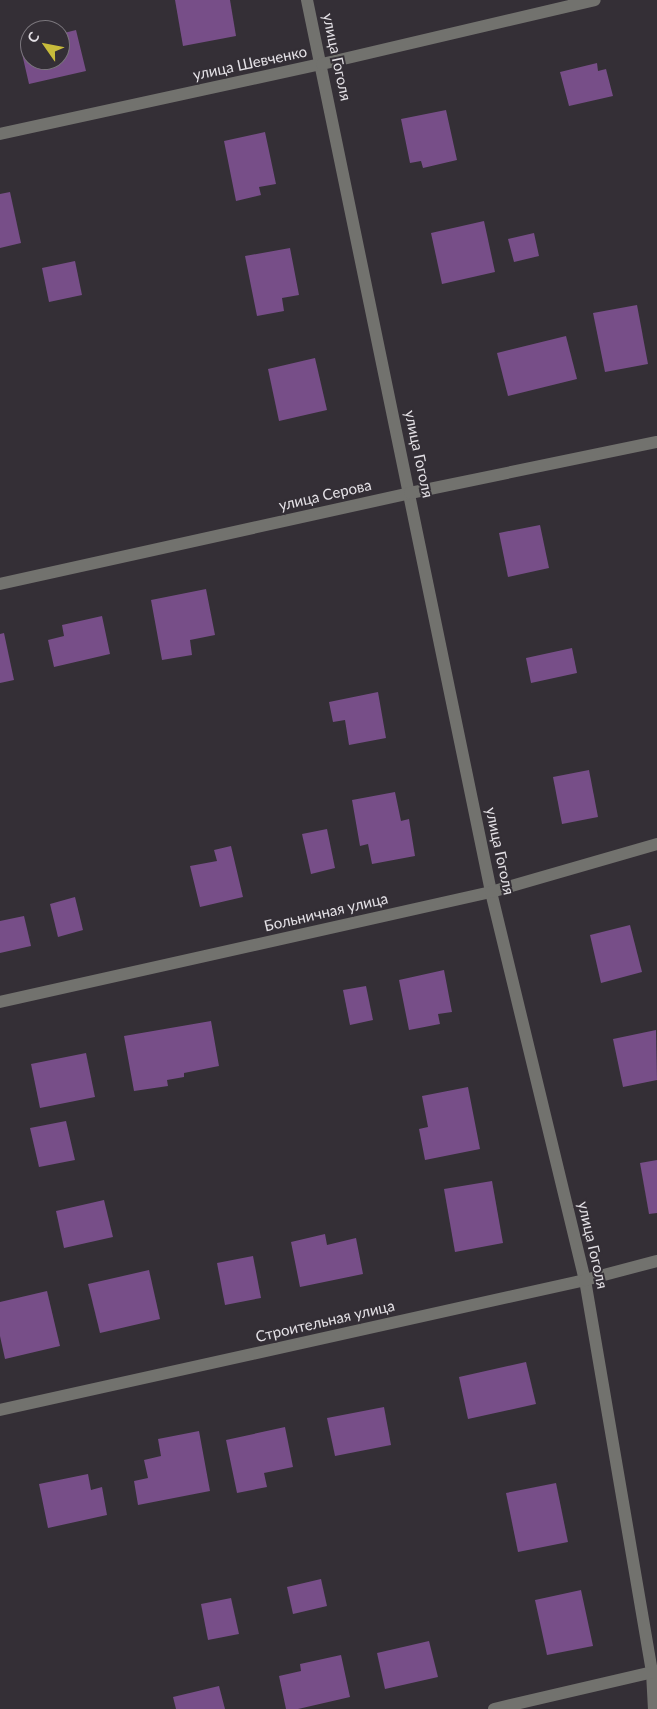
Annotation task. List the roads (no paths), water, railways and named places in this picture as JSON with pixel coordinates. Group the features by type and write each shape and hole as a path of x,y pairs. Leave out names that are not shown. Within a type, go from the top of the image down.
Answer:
{"street":[{"name":"улица Гоголя","path":"307,0 322,64 491,892 585,1280 654,1671 654,1709"},
{"name":"улица Шевченко","path":"0,134 322,64 595,0"},
{"name":"улица Серова","path":"0,584 410,493 657,442"},
{"name":"Больничная улица","path":"0,1002 491,892 657,844"},
{"name":"Строительная улица","path":"0,1410 585,1280 657,1261"},
{"path":"494,1709 654,1671"}]}
